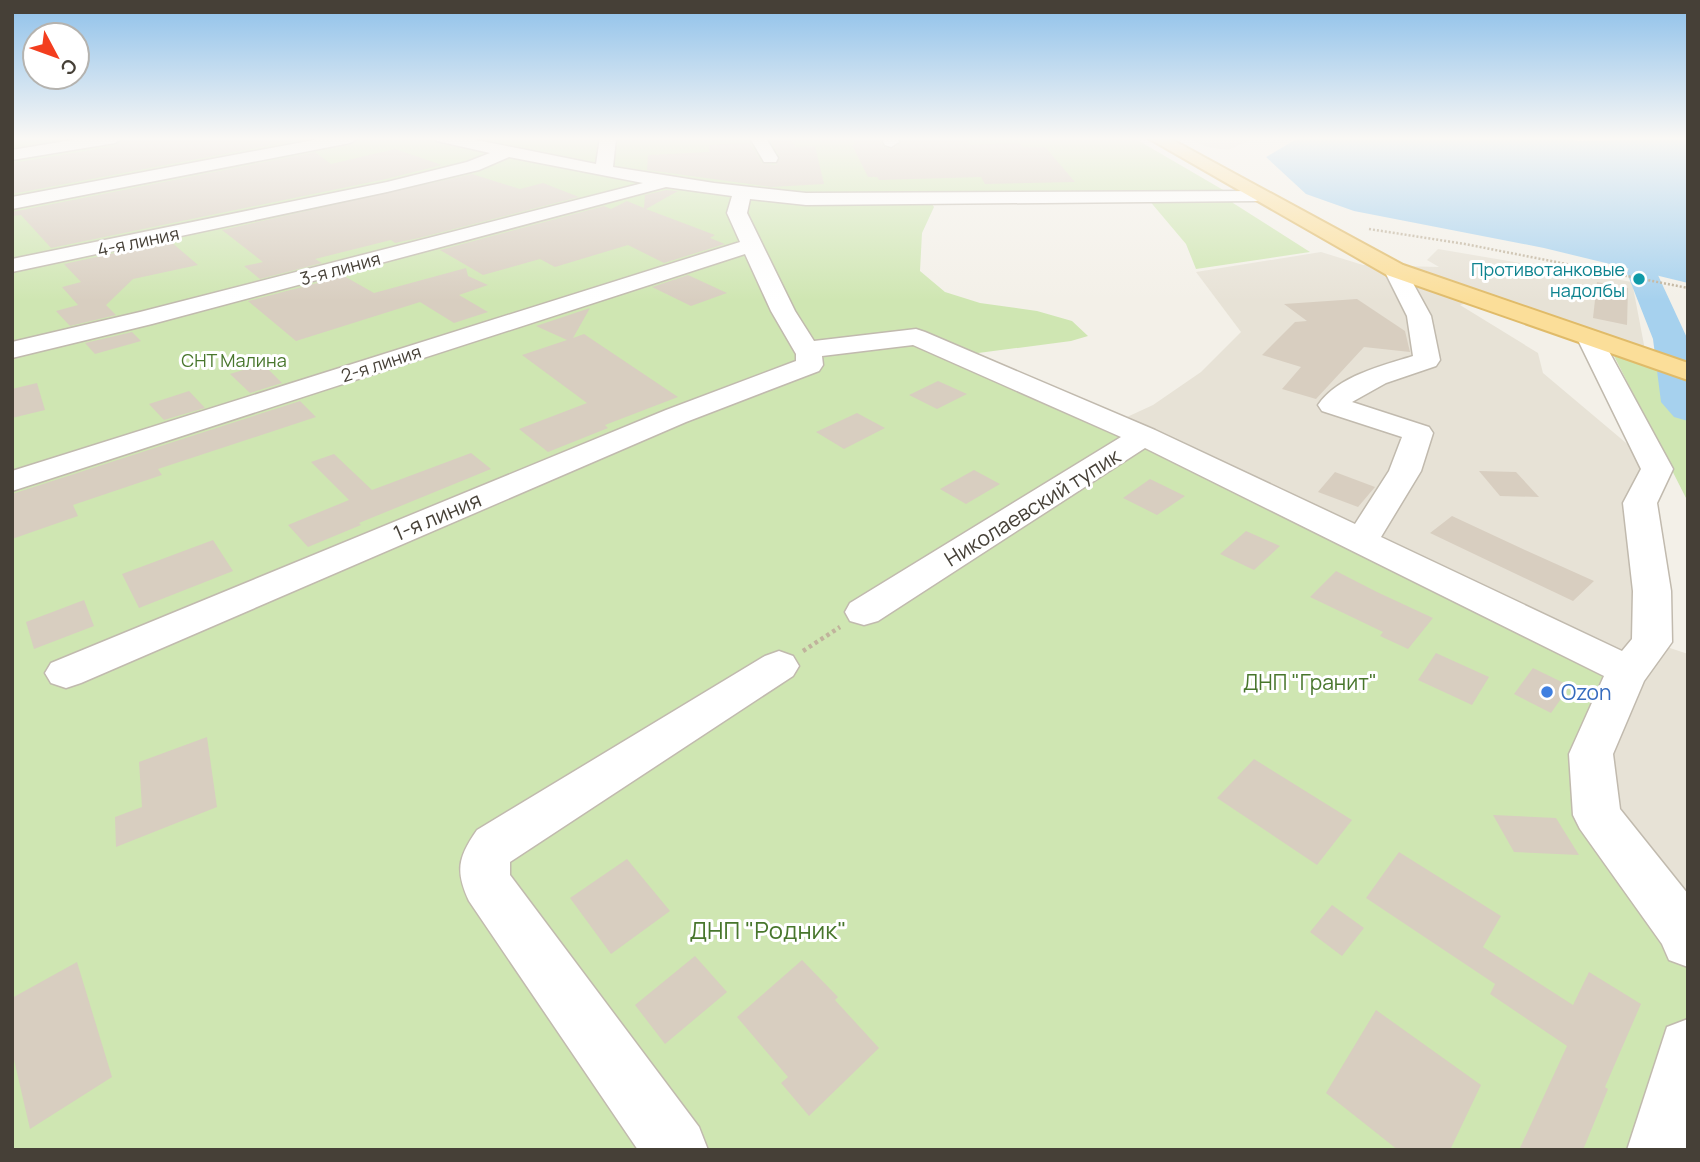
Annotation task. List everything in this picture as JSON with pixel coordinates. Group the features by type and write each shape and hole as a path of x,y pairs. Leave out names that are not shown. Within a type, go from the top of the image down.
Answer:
{"main road":[{"path":"1251,192 1395,270 1688,372"}],"street":[{"path":"12,203 68,192"},
{"name":"4-я линия","path":"12,266 362,192"},
{"name":"3-я линия","path":"12,350 156,316 628,192"},
{"path":"702,192 739,203 809,208 832,198 1256,195"},
{"path":"739,203 751,245 808,357"},
{"name":"2-я линия","path":"12,481 751,245"},
{"path":"1362,541 1405,471 1419,433 1332,405 1341,396 1392,370 1427,360 1419,316 1395,270"},
{"name":"1-я линия","path":"66,673 676,416 808,357 916,337 1144,436 1629,671"},
{"path":"1592,339 1657,469 1640,502 1652,591 1652,642 1629,671 1591,754 1597,815 1684,931 1688,942"},
{"name":"Николаевский тупик","path":"864,612 1144,436"},
{"path":"676,1150 487,885 482,873 483,861 494,845 779,666"},
{"path":"1659,1150 1688,1048"}],"path":[{"path":"1363,228 1465,244 1688,288"},
{"path":"779,666 864,612"}],"shaded area":[{"path":"1438,249 1632,282 1645,350 1478,299 1460,305 1538,353 1543,373 1657,469 1652,642 1688,654 1688,932 1114,423 1153,405 1201,372 1241,332 1196,272 1321,252 1363,265 1439,267 1427,260"}],"green space":[{"path":"12,192 1227,192 1230,194 930,201 934,207 922,233 920,271 945,292 980,303 1037,311 1072,321 1088,336 1071,341 963,355 1632,672 1597,815 1688,932 1688,1150 12,1150"},
{"path":"1230,197 1233,203 1310,252 1196,269 1186,244 1148,199"},
{"path":"1613,354 1688,380 1688,514 1686,498"}],"water":[{"path":"1304,192 1688,192 1688,283 1544,248 1354,211"}],"building":[{"path":"112,192 322,192 51,248 21,215 12,216 12,212"},
{"path":"391,192 567,192 579,197 419,238 395,243 391,240 315,259 322,263 260,279 244,266 263,262 222,230"},
{"path":"676,192 646,209 715,235 710,238 725,244 664,263 628,245 555,267 540,259 483,275 440,250 604,206 611,209 627,201 644,208 645,195"},
{"path":"170,241 198,265 133,279 106,305 116,315 70,326 56,311 78,305 62,287 81,282 64,264"},
{"path":"466,268 468,276 488,285 459,295 488,312 454,323 420,302 296,341 248,301 344,276 374,293"},
{"path":"688,275 727,293 691,306 652,287"},
{"path":"1597,282 1628,288 1627,325 1593,318"},
{"path":"1357,299 1405,331 1410,352 1364,347 1316,399 1282,389 1301,367 1262,355 1295,322 1307,321 1284,304"},
{"path":"590,308 573,338 584,334 678,397 605,425 608,428 548,452 519,429 587,403 522,355 567,340 536,326"},
{"path":"132,332 141,341 95,354 85,343"},
{"path":"263,364 282,383 250,393 230,374"},
{"path":"938,381 967,394 937,409 909,395"},
{"path":"37,383 45,410 12,418 12,389"},
{"path":"189,391 205,408 164,420 149,404"},
{"path":"300,401 316,417 158,469 162,475 73,505 78,516 12,539 12,494"},
{"path":"857,413 885,428 844,449 816,432"},
{"path":"471,453 491,469 308,547 288,525 349,500 311,462 334,454 372,490"},
{"path":"974,470 1000,484 966,504 940,489"},
{"path":"1479,471 1516,472 1539,497 1500,496"},
{"path":"1335,472 1375,487 1358,507 1318,492"},
{"path":"1150,479 1185,496 1157,515 1123,498"},
{"path":"1452,516 1594,581 1573,601 1430,533"},
{"path":"1246,531 1280,546 1254,570 1220,554"},
{"path":"213,540 233,571 139,608 122,574"},
{"path":"1336,571 1433,618 1408,649 1380,636 1383,632 1310,597"},
{"path":"84,600 94,626 34,649 26,622"},
{"path":"1436,653 1489,677 1472,705 1418,680"},
{"path":"1533,668 1570,686 1551,713 1514,694"},
{"path":"207,737 217,807 116,847 115,817 142,807 139,762"},
{"path":"1254,759 1352,820 1317,865 1217,798"},
{"path":"1493,815 1556,818 1579,855 1514,852"},
{"path":"1399,852 1501,916 1483,947 1573,1005 1589,972 1641,1004 1605,1087 1608,1089 1583,1150 1519,1150 1567,1046 1490,994 1495,984 1366,898"},
{"path":"627,859 670,911 611,954 570,898"},
{"path":"1332,905 1364,928 1342,956 1310,932"},
{"path":"695,956 727,992 665,1044 635,1005"},
{"path":"802,960 838,997 835,1000 879,1048 809,1116 781,1083 788,1077 737,1017"},
{"path":"77,962 112,1077 30,1129 12,1051 12,998"},
{"path":"1376,1010 1481,1085 1450,1150 1398,1150 1326,1093"}],"waterway":[{"path":"1688,213 1658,219 1642,273 1670,339 1681,402 1688,409"}],"place":[{"name":"Противотанковые надолбы","path":"1639,279"},
{"name":"Ozon","path":"1547,692"}],"park label":[{"name":"СНТ Малина","path":"234,360"},
{"name":"ДНП \"Гранит\"","path":"1310,682"},
{"name":"ДНП \"Родник\"","path":"768,929"}]}
